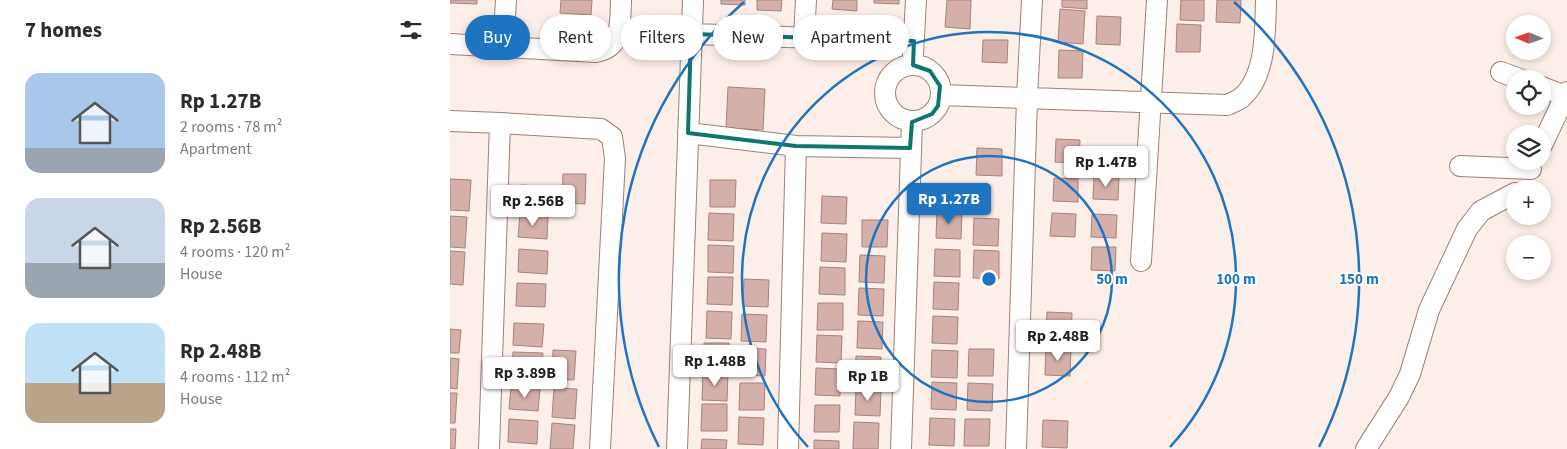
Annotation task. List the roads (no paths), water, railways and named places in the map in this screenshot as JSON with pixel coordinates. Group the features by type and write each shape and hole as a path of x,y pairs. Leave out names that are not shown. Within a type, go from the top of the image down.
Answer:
{"street":[{"path":"505,15 506,0"},
{"path":"530,48 604,51 616,41 620,33 621,0"},
{"path":"692,15 693,0"},
{"path":"805,15 806,0"},
{"path":"913,65 916,0"},
{"path":"1016,449 1027,98 1032,0"},
{"path":"1140,261 1157,0"},
{"path":"941,95 1150,104 1227,105 1241,98 1252,85 1259,69 1264,40 1266,0"},
{"path":"703,34 793,37"},
{"path":"909,42 914,42"},
{"path":"450,44 465,45"},
{"path":"676,449 690,60"},
{"path":"913,65 930,71 940,86 941,95 938,106 932,114 923,120 912,122 901,120 892,113 886,104 884,93 887,82 893,73 902,67 913,65"},
{"path":"1501,72 1506,74"},
{"path":"1551,90 1566,94 1551,126"},
{"path":"450,121 601,129 612,137 615,158 600,449"},
{"path":"902,449 912,122"},
{"path":"489,449 500,123"},
{"path":"688,133 796,146 910,148"},
{"path":"788,449 796,146"},
{"path":"1460,166 1506,165"},
{"path":"1366,449 1399,397 1406,382 1430,310 1467,229 1481,211 1506,197"}]}
